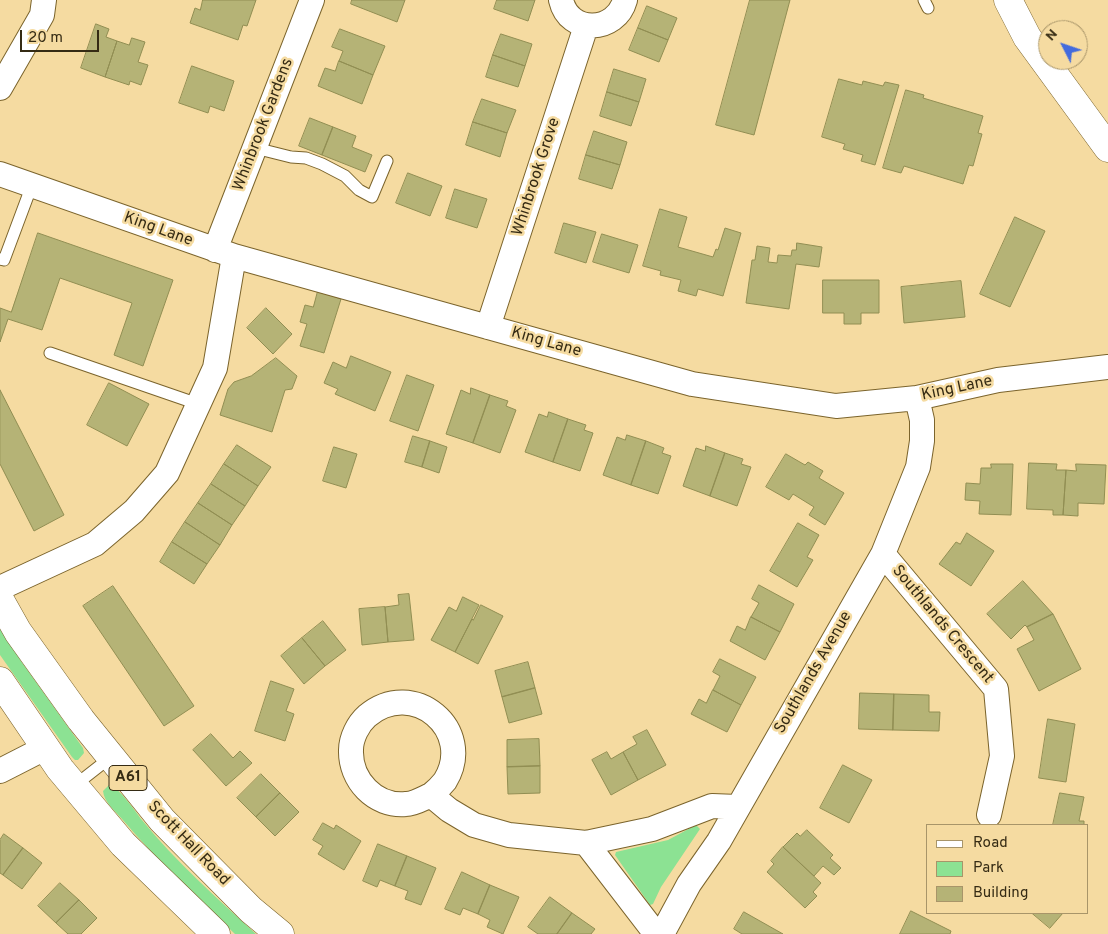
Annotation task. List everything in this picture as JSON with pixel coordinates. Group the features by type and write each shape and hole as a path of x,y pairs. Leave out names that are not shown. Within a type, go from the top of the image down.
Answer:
{"main road":[{"path":"1008,0 1027,37 1108,148"},
{"name":"Scott Hall Road","path":"0,600 18,632 81,720 162,820 251,910 280,934"},
{"name":"A61","path":"0,681 45,748 123,844 216,934"}],"street":[{"name":"Whinbrook Gardens","path":"0,588 96,544 134,511 167,473 215,368 224,253 255,148 312,0"},
{"path":"561,0 562,6 568,15 586,26 598,26 612,21 620,13 625,0"},
{"path":"0,88 47,5"},
{"name":"Whinbrook Grove","path":"488,327 586,26"},
{"name":"King Lane","path":"0,174 224,253 692,384 836,406 917,398 998,380 1108,367"},
{"name":"Southlands Avenue","path":"662,934 689,884 719,841 883,554 918,468 922,442 922,420 917,398"},
{"name":"Southlands Crescent","path":"883,554 996,690 1002,756 989,815"},
{"path":"406,701 424,707 439,717 451,738 453,756 444,782 431,795 408,804 390,803 369,793 358,780 351,761 351,743 361,721 375,709 388,703 406,701"},
{"path":"0,771 45,748"},
{"path":"431,795 449,810 474,825 509,835 586,843 652,829 712,806 738,807"},
{"path":"586,843 656,934"}],"lane":[{"path":"255,148 291,157 306,158 322,164 345,176 359,190 372,197 387,161"},
{"path":"0,259 4,260 32,185"},
{"path":"50,353 198,404"},
{"path":"74,786 110,757"}],"green space":[{"path":"0,626 21,661 83,748 84,753 78,760 72,757 0,655"},
{"path":"109,785 122,795 183,865 256,934 235,934 177,878 113,810 103,791"},
{"path":"696,825 700,829 661,887 653,904 650,905 615,855 616,852 668,840"}],"building":[{"path":"203,0 256,0 247,26 243,25 238,40 190,23 195,8 200,10"},
{"path":"352,0 405,0 397,22 351,4"},
{"path":"497,0 535,0 528,21 494,9"},
{"path":"750,0 790,0 754,135 716,125"},
{"path":"647,6 677,18 668,40 638,28"},
{"path":"96,24 109,29 106,37 117,41 105,77 81,68"},
{"path":"638,28 668,40 659,62 629,50"},
{"path":"340,29 385,46 373,75 339,61 343,51 332,47"},
{"path":"501,34 532,44 525,66 493,55"},
{"path":"132,38 145,42 138,62 148,65 141,85 130,81 129,85 105,77 117,41 129,45"},
{"path":"493,55 525,66 518,87 486,77"},
{"path":"339,61 373,75 362,104 318,86 325,68 335,71"},
{"path":"192,66 234,81 224,111 210,106 208,113 179,103"},
{"path":"614,69 646,79 639,102 607,92"},
{"path":"839,79 862,85 863,81 883,86 885,82 899,85 875,165 861,161 863,155 843,149 845,144 822,137"},
{"path":"906,90 924,95 923,98 983,116 978,133 982,134 973,166 969,165 963,184 904,166 901,173 883,168"},
{"path":"607,92 639,102 631,126 600,116"},
{"path":"482,99 516,110 507,133 473,122"},
{"path":"310,118 333,127 322,155 299,146"},
{"path":"473,122 507,133 500,157 466,145"},
{"path":"333,127 356,136 352,147 372,155 365,172 322,155"},
{"path":"594,131 627,142 620,165 586,155"},
{"path":"586,155 620,165 612,189 579,179"},
{"path":"408,173 442,186 430,216 396,203"},
{"path":"455,189 487,199 477,228 446,218"},
{"path":"660,209 687,217 678,247 713,257 716,249 718,250 725,228 741,233 723,296 698,289 696,296 678,291 681,280 660,275 661,271 643,266"},
{"path":"1015,217 1045,231 1010,307 980,294"},
{"path":"564,223 596,232 586,263 555,253"},
{"path":"38,233 173,280 143,366 114,355 132,303 60,278 42,330 8,319 0,342 0,308 11,312"},
{"path":"602,234 638,245 629,273 593,262"},
{"path":"797,243 822,247 819,267 796,264 789,309 746,303 752,260 755,260 757,246 770,248 768,262 777,263 778,255 791,256 792,250 796,250"},
{"path":"823,280 879,280 879,313 861,313 861,324 844,324 844,313 823,313"},
{"path":"961,281 965,317 904,323 901,287"},
{"path":"318,291 341,299 324,353 300,346 307,324 300,322 305,305 313,307"},
{"path":"266,308 292,334 273,354 247,328"},
{"path":"351,356 391,372 375,411 335,394 338,389 324,383 333,362 346,368"},
{"path":"276,358 297,376 292,389 285,390 272,432 220,415 228,389 234,382 251,376"},
{"path":"407,375 434,385 418,431 390,421"},
{"path":"109,383 149,404 127,446 87,425"},
{"path":"471,388 490,395 473,443 446,434 461,390 470,394"},
{"path":"0,390 64,515 34,531 0,464"},
{"path":"490,395 508,401 506,406 516,410 500,453 473,443"},
{"path":"549,412 568,419 553,462 525,452 539,414 547,417"},
{"path":"568,419 586,425 584,430 593,433 580,471 553,462"},
{"path":"627,435 646,441 631,485 603,475 617,437 625,440"},
{"path":"413,436 430,441 422,467 405,462"},
{"path":"430,441 447,447 439,473 422,467"},
{"path":"646,441 664,448 662,453 671,456 658,494 631,485"},
{"path":"237,445 271,467 258,486 224,464"},
{"path":"706,446 725,453 710,496 683,486 696,448 705,451"},
{"path":"334,447 357,454 346,488 323,481"},
{"path":"725,453 743,459 741,464 751,467 737,506 710,496"},
{"path":"786,454 805,465 808,462 823,471 819,478 844,493 825,525 809,515 814,507 793,494 789,500 766,487"},
{"path":"1029,463 1057,464 1056,470 1066,470 1063,515 1053,515 1053,510 1027,509"},
{"path":"224,464 258,486 245,506 211,484"},
{"path":"991,464 1013,464 1011,515 979,514 980,501 965,500 966,483 980,484 981,468 991,468"},
{"path":"1076,464 1106,465 1104,504 1078,503 1078,516 1063,515 1066,470 1076,471"},
{"path":"211,484 245,506 232,525 198,503"},
{"path":"198,503 232,525 220,545 185,522"},
{"path":"185,522 220,545 207,564 172,542"},
{"path":"798,523 819,535 807,557 813,560 797,587 770,571"},
{"path":"967,533 994,551 971,586 939,564 956,542 960,544"},
{"path":"172,542 207,564 194,584 160,562"},
{"path":"1023,581 1053,614 1027,627 1025,625 1011,639 987,614"},
{"path":"759,585 794,604 780,632 751,617 759,603 752,599"},
{"path":"113,586 194,706 164,726 83,606"},
{"path":"409,594 414,640 388,642 385,607 399,605 398,595"},
{"path":"463,597 479,605 455,652 431,640 449,607 456,611"},
{"path":"481,605 503,616 478,664 455,652"},
{"path":"385,607 388,642 362,645 359,609"},
{"path":"1053,614 1081,669 1039,691 1017,649 1034,640 1027,627"},
{"path":"751,617 780,632 765,660 730,641 737,626 745,630"},
{"path":"323,621 346,650 325,666 302,638"},
{"path":"302,638 325,666 304,684 281,656"},
{"path":"720,659 756,677 741,705 713,690 720,676 713,672"},
{"path":"528,662 535,688 502,697 495,671"},
{"path":"271,681 294,689 286,711 294,714 285,741 255,731"},
{"path":"535,688 542,714 509,723 502,697"},
{"path":"713,690 741,705 727,732 691,714 699,699 706,703"},
{"path":"860,693 894,694 893,730 859,729"},
{"path":"894,694 929,695 929,712 940,712 939,731 893,730"},
{"path":"1048,719 1075,724 1066,782 1039,778"},
{"path":"647,730 666,765 638,780 623,752 637,744 633,737"},
{"path":"211,734 233,758 240,751 252,763 226,786 193,750"},
{"path":"539,739 540,766 507,767 507,740"},
{"path":"607,752 611,759 623,752 638,780 611,795 592,760"},
{"path":"843,765 872,780 849,823 820,808"},
{"path":"540,766 540,793 508,794 507,767"},
{"path":"261,774 280,793 256,817 237,798"},
{"path":"280,793 299,812 275,836 256,817"},
{"path":"1060,793 1084,797 1079,821 1084,821 1084,824 1053,824"},
{"path":"323,823 334,829 336,825 361,841 344,870 318,854 323,846 313,840"},
{"path":"807,830 833,855 830,858 841,868 834,875 823,866 814,876 783,847 797,833 800,836"},
{"path":"4,834 23,848 3,875 0,873 0,840"},
{"path":"378,844 407,856 395,886 380,880 377,887 363,881"},
{"path":"783,847 821,883 813,892 817,896 805,908 767,872 774,864 771,861"},
{"path":"23,848 42,863 22,889 3,875"},
{"path":"407,856 436,868 421,905 405,899 408,891 395,886"},
{"path":"462,872 490,885 478,914 463,908 460,915 445,909"},
{"path":"60,883 79,900 56,923 38,906"},
{"path":"490,885 519,897 503,934 487,927 490,920 478,914"},
{"path":"550,897 572,913 557,934 538,934 528,927"},
{"path":"79,900 97,918 81,934 68,934 56,923"},
{"path":"911,911 951,931 950,934 900,934"},
{"path":"744,912 783,934 742,934 734,929"},
{"path":"572,913 595,929 591,934 557,934"},
{"path":"1033,914 1062,914 1050,928"}]}
